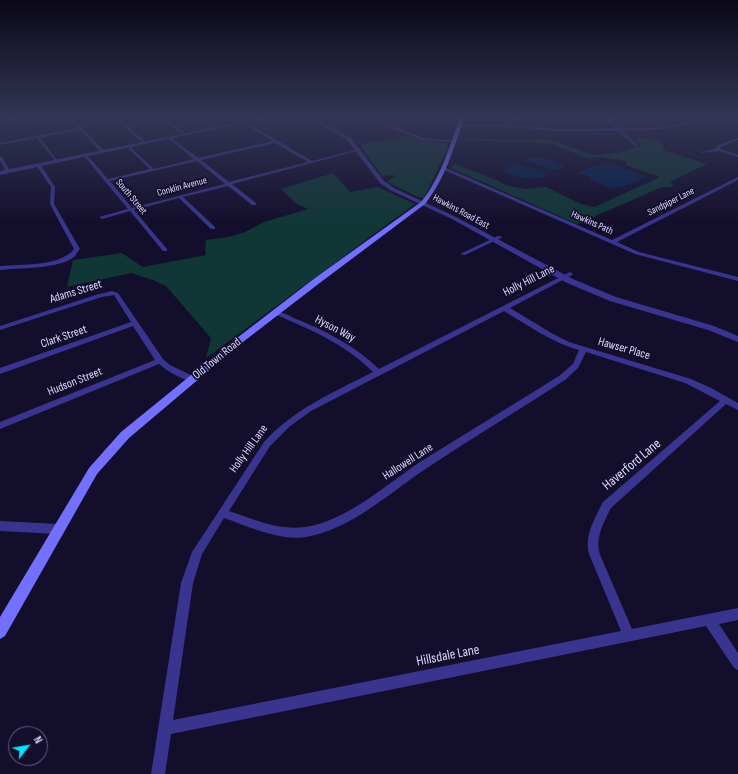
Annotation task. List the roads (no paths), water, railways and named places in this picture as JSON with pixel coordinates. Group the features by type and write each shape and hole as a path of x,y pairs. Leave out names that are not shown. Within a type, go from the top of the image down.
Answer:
{"main road":[{"name":"Old Town Road","path":"0,631 93,471 125,435 236,343 318,280 423,203 432,192 444,168 449,154"}],"street":[{"path":"51,154 56,161"},
{"path":"0,173 89,154"},
{"path":"136,154 153,170"},
{"path":"189,154 254,204"},
{"path":"106,181 221,154"},
{"path":"296,154 311,162"},
{"name":"Conklin Avenue","path":"102,217 343,154"},
{"name":"Hawkins Road East","path":"362,154 382,182 392,189 497,239 613,299 712,328 738,339"},
{"name":"South Street","path":"84,155 165,250"},
{"path":"0,157 8,171"},
{"path":"0,268 41,265 64,260 77,249 52,204 53,187 38,165"},
{"name":"Hawkins Path","path":"444,168 637,253 738,279"},
{"name":"Sandpiper Lane","path":"613,242 738,178"},
{"path":"180,197 213,228"},
{"path":"463,254 497,239"},
{"name":"Hawkins Road East","path":"567,276 637,301 703,319 738,331"},
{"name":"Holly Hill Lane","path":"158,774 187,583 197,552 255,460 267,444 280,429 294,417 308,409 567,276"},
{"name":"Adams Street","path":"0,328 101,295 112,293 116,294 160,361 192,378"},
{"name":"Hawser Place","path":"505,308 550,336 583,349 688,381 738,407"},
{"name":"Hyson Way","path":"276,313 340,341 368,362 378,373"},
{"name":"Clark Street","path":"0,371 135,323"},
{"name":"Hallowell Lane","path":"222,513 285,533 307,532 331,525 354,513 437,457 562,378 576,368 583,349"},
{"name":"Hudson Street","path":"0,426 160,361"},
{"name":"Haverford Lane","path":"629,635 610,595 594,555 593,543 598,523 607,505 635,478 678,444 726,400"},
{"path":"0,526 58,529"},
{"name":"Hillsdale Lane","path":"164,729 738,614"},
{"path":"709,620 738,664"}],"water":[{"path":"534,157 551,160 565,168 551,170 525,160"},
{"path":"606,162 646,176 631,184 613,189 590,180 590,177 577,173"},
{"path":"518,164 541,171 547,175 536,178 524,178 512,175 502,170"}]}
